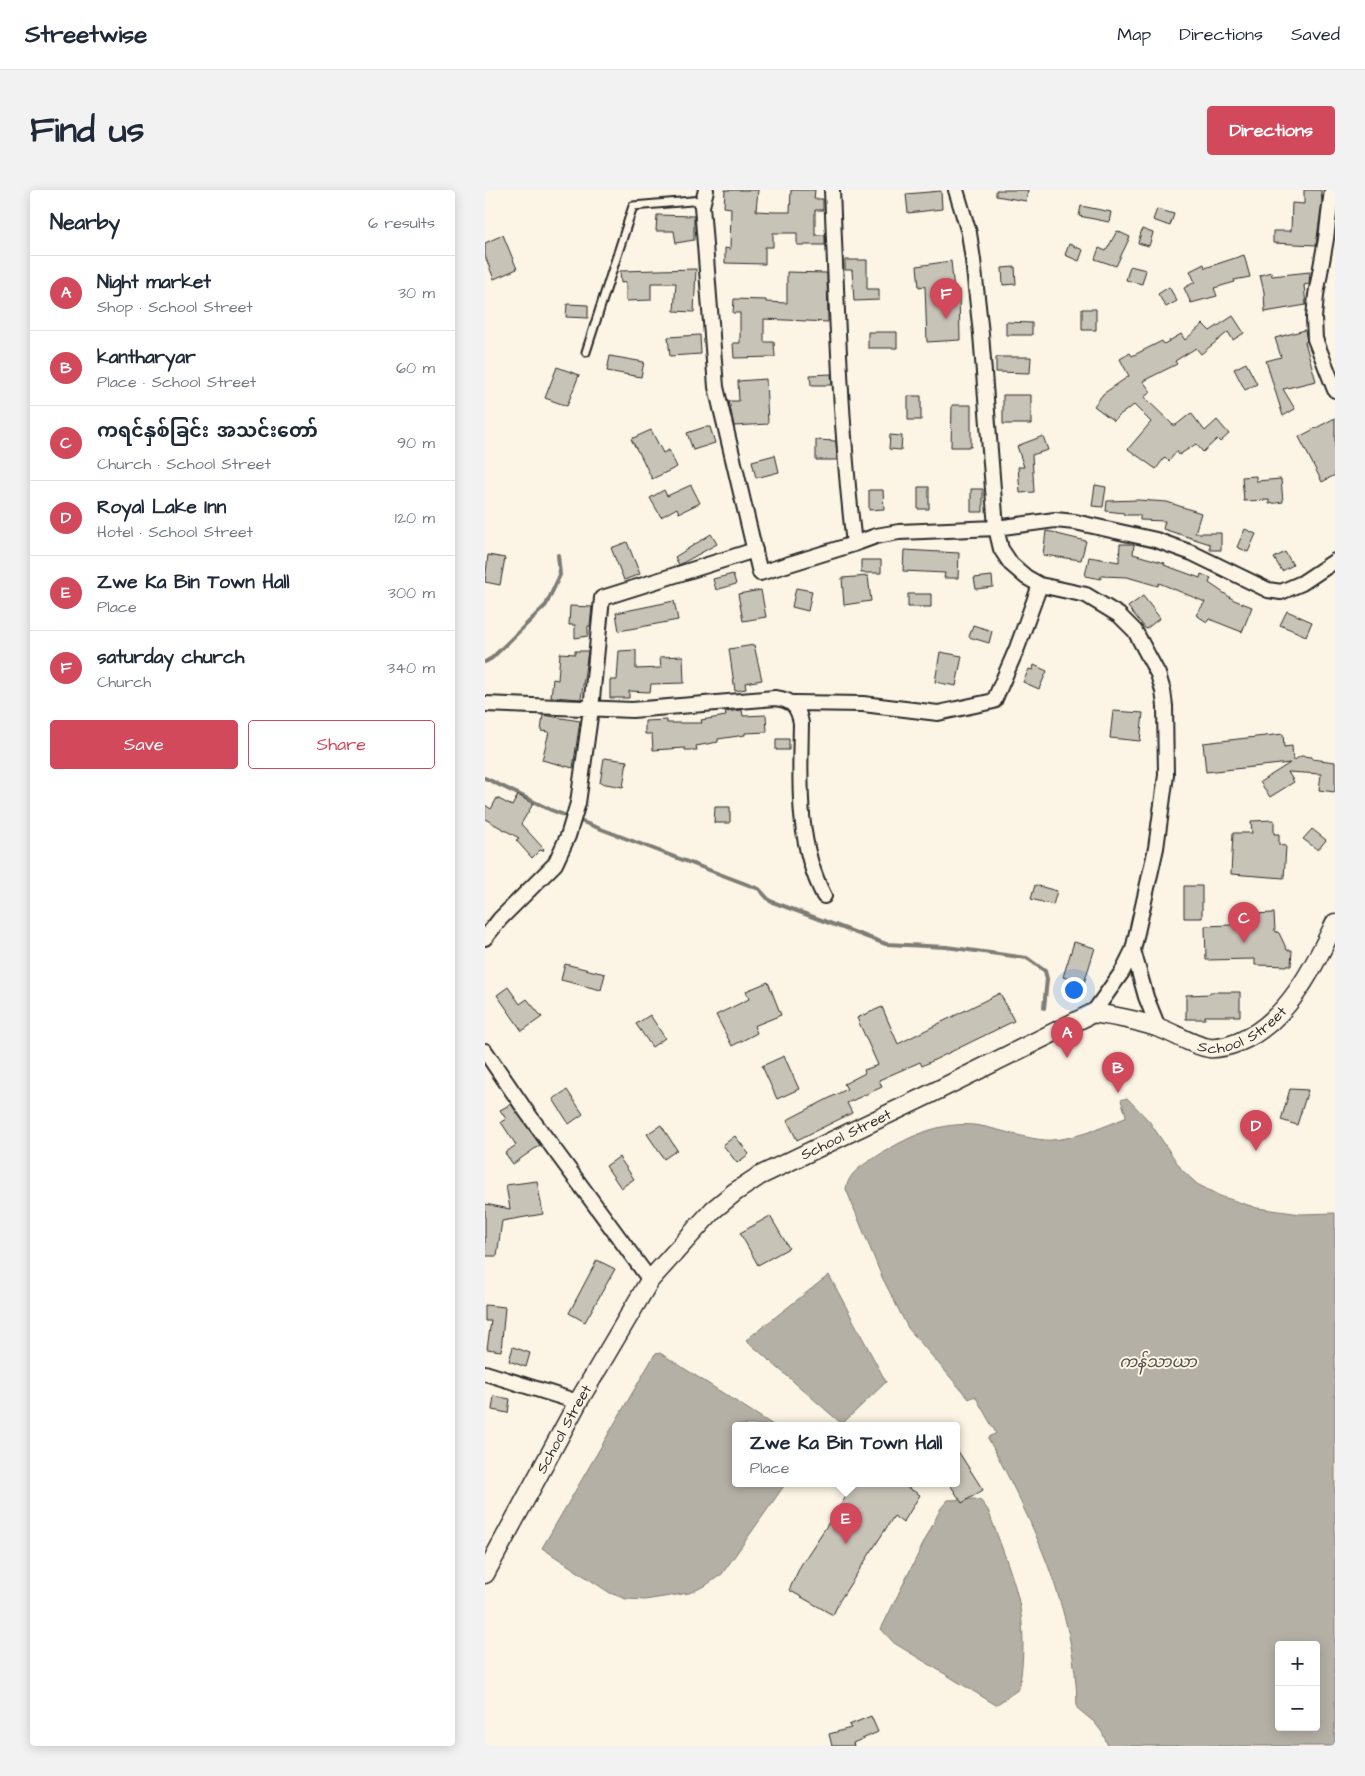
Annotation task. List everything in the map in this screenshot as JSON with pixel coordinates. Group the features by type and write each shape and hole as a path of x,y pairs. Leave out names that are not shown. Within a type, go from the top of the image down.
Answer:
{"street":[{"path":"833,190 839,377 847,487 854,544"},
{"path":"956,190 969,234 974,270 981,334 995,528 1001,549 1011,564 1025,577 1040,585 1086,595 1119,615 1135,631 1158,674 1163,691 1166,732 1166,775 1163,801 1156,848 1133,950 1122,972 1086,1016"},
{"path":"1332,190 1314,318 1315,339 1335,390"},
{"path":"705,195 702,206 716,387 760,573 876,536 899,532 995,528 1055,520 1075,522 1156,540 1192,553 1268,590 1281,592 1302,582 1335,561"},
{"path":"485,938 500,919 555,864 568,836 579,803 602,598 755,550"},
{"path":"485,704 632,710 775,698 786,699 794,703 863,704 938,713 994,701 1017,648 1040,585"},
{"path":"794,703 799,712 801,723 800,798 807,854 824,896"},
{"name":"School Street","path":"485,1574 578,1402 650,1280 713,1210 735,1192 759,1176 1086,1016 1123,1018 1158,1027 1181,1038 1210,1048 1222,1048 1248,1038 1270,1022 1299,990 1335,923"},
{"path":"1133,950 1145,997 1158,1027"},
{"path":"485,1051 526,1111 650,1280"},
{"path":"485,1374 578,1402"}],"lane":[{"path":"586,352 633,206 705,195"}],"water":[{"name":"ကန်သာယာ","path":"1127,1098 1149,1121 1182,1170 1197,1184 1220,1196 1257,1208 1301,1214 1335,1213 1335,1746 1108,1746 1102,1732 1094,1722 1077,1708 1075,1672 1060,1602 1035,1534 988,1438 996,1433 975,1396 969,1399 908,1328 882,1277 846,1189 850,1177 863,1165 904,1141 930,1130 957,1125 972,1125 1024,1137 1049,1140 1061,1139 1094,1130 1125,1118 1126,1115 1121,1100"},
{"path":"829,1275 886,1382 844,1422 840,1422 746,1340"},
{"path":"660,1353 768,1422 732,1422 732,1487 783,1487 722,1574 705,1586 689,1593 645,1600 626,1599 610,1593 542,1548 655,1354"},
{"path":"975,1499 981,1501 988,1510 1012,1576 1022,1621 1023,1655 1019,1689 996,1705 894,1643 881,1629 941,1508 948,1500"}],"building":[{"path":"725,190 758,190 756,211 790,212 791,190 815,190 814,199 823,199 823,210 815,210 815,235 825,235 825,245 797,245 797,233 773,233 773,247 765,247 765,264 725,263 725,248 730,249 731,208 724,207"},
{"path":"996,190 1028,190 1026,201 996,196"},
{"path":"1304,190 1321,190 1322,202 1316,245 1273,243 1273,231 1291,231 1292,203 1304,204"},
{"path":"941,191 942,209 908,213 906,194"},
{"path":"1081,206 1111,212 1109,222 1079,216"},
{"path":"1157,209 1174,214 1170,226 1153,220"},
{"path":"657,215 694,216 694,240 676,243 674,231 656,231"},
{"path":"1142,229 1153,233 1149,246 1138,243"},
{"path":"1117,231 1130,237 1116,266 1095,259 1099,248 1106,251"},
{"path":"503,235 517,269 494,279 485,256 485,243"},
{"path":"1069,244 1083,250 1079,261 1065,255"},
{"path":"1244,255 1250,277 1234,280 1235,282 1214,288 1217,296 1191,303 1184,288 1195,282 1190,271 1204,264 1205,268"},
{"path":"845,260 867,260 867,289 879,289 879,300 854,301 852,270 845,270"},
{"path":"951,261 954,290 959,290 960,340 927,342 925,286 919,287 917,266"},
{"path":"1130,266 1146,270 1142,284 1126,280"},
{"path":"1015,267 1016,284 1003,285 1002,268"},
{"path":"696,269 694,312 674,311 676,283 651,283 651,300 626,301 626,282 621,283 620,271"},
{"path":"787,272 827,273 828,322 764,319 764,342 774,342 775,357 734,358 733,343 740,343 740,313 733,313 734,299 787,303"},
{"path":"1271,272 1272,276 1310,272 1309,284 1304,285 1306,305 1265,312 1264,292 1260,275"},
{"path":"1169,287 1177,301 1166,307 1158,294"},
{"path":"567,304 588,305 588,318 566,317"},
{"path":"1082,309 1096,309 1096,330 1082,330"},
{"path":"1233,316 1244,333 1233,340 1228,332 1201,354 1196,348 1175,361 1177,364 1143,381 1151,392 1144,397 1173,425 1176,425 1191,413 1205,431 1217,420 1229,434 1220,442 1217,439 1203,452 1196,444 1179,455 1177,451 1169,461 1165,457 1156,469 1128,449 1151,422 1134,405 1114,421 1094,406 1103,394 1129,376 1120,359 1130,353 1132,356 1162,341 1164,344 1181,334 1185,340 1203,324 1210,331"},
{"path":"1006,322 1032,323 1032,335 1006,335"},
{"path":"1305,330 1307,341 1305,342 1316,381 1283,389 1295,409 1283,416 1266,361 1281,357 1275,338"},
{"path":"868,332 897,332 897,348 868,348"},
{"path":"700,335 701,354 670,356 668,337"},
{"path":"610,356 644,362 641,377 607,371"},
{"path":"996,357 1031,357 1030,373 996,372"},
{"path":"1246,363 1257,384 1245,390 1234,369"},
{"path":"557,367 579,375 567,406 545,398"},
{"path":"831,374 832,385 811,385 810,375"},
{"path":"766,379 768,424 734,426 729,401 739,401 738,381"},
{"path":"1003,395 1031,395 1031,424 1003,424"},
{"path":"908,396 921,396 921,420 908,420"},
{"path":"952,405 971,405 971,447 951,447"},
{"path":"1335,418 1335,475 1322,482 1299,437"},
{"path":"710,427 715,443 693,450 687,433"},
{"path":"651,430 663,453 669,450 677,467 652,479 631,439"},
{"path":"890,435 902,436 901,450 889,449"},
{"path":"1043,436 1048,450 1032,455 1034,492 1020,493 1018,467 1024,467 1017,446"},
{"path":"816,440 836,441 837,460 816,460"},
{"path":"775,455 779,472 756,478 752,461"},
{"path":"1256,476 1256,481 1281,479 1283,502 1269,504 1269,500 1244,501 1242,477"},
{"path":"691,485 700,503 679,513 677,508 661,517 650,498 664,490 667,496"},
{"path":"1095,485 1106,487 1103,507 1092,506"},
{"path":"918,487 929,487 929,509 918,509"},
{"path":"971,489 983,489 983,512 971,512"},
{"path":"869,490 883,490 884,509 869,510"},
{"path":"1138,500 1167,502 1201,513 1195,533 1221,533 1221,550 1210,550 1210,544 1163,529 1165,521 1140,520 1140,515 1124,515 1124,513 1106,511 1107,501"},
{"path":"1245,529 1256,534 1248,552 1237,547"},
{"path":"1046,531 1086,541 1081,560 1043,555"},
{"path":"711,534 717,544 679,565 675,557"},
{"path":"627,542 640,574 624,580 611,548"},
{"path":"1120,544 1134,544 1133,554 1165,563 1164,565 1200,578 1201,574 1211,578 1209,583 1234,600 1252,607 1242,632 1209,619 1207,622 1196,615 1205,602 1159,583 1158,586 1127,577 1101,576 1101,579 1085,576 1089,557 1119,562"},
{"path":"904,550 959,553 958,578 944,578 945,573 903,571"},
{"path":"1285,552 1293,565 1282,571 1274,558"},
{"path":"488,555 505,558 500,585 485,582"},
{"path":"861,560 881,560 881,573 861,573"},
{"path":"733,574 736,584 716,590 713,579"},
{"path":"868,576 871,601 844,605 842,578"},
{"path":"992,576 993,587 976,589 974,578"},
{"path":"796,588 812,591 808,611 792,607"},
{"path":"761,590 766,617 743,621 738,594"},
{"path":"908,594 931,594 931,607 908,607"},
{"path":"1143,596 1160,618 1146,629 1128,607"},
{"path":"674,601 678,620 619,631 616,613"},
{"path":"570,606 592,607 588,636 575,638 575,625 569,625"},
{"path":"1287,611 1312,622 1306,636 1280,625"},
{"path":"973,625 992,631 989,643 969,637"},
{"path":"754,645 762,680 745,683 746,689 735,691 729,649"},
{"path":"636,650 636,669 661,668 660,657 683,656 684,683 651,684 650,692 629,691 629,698 610,698 610,680 617,680 619,651"},
{"path":"575,651 588,651 581,699 551,697 553,679 558,680 560,653 575,654"},
{"path":"940,652 962,656 956,686 935,682"},
{"path":"1034,665 1047,671 1039,689 1023,682 1029,669 1033,670"},
{"path":"742,710 743,716 766,715 767,732 745,733 745,735 718,739 718,742 696,746 697,750 685,750 685,748 653,750 652,734 645,734 645,721 667,720 667,723 702,723 701,720 726,716 725,712"},
{"path":"1113,711 1143,713 1140,741 1110,738"},
{"path":"543,715 580,721 573,768 542,760 549,732 541,731"},
{"path":"1283,734 1284,747 1292,746 1293,761 1301,756 1335,762 1335,792 1319,790 1321,774 1288,772 1294,782 1270,797 1260,782 1290,763 1206,772 1203,743"},
{"path":"776,739 789,739 789,750 776,750"},
{"path":"604,758 627,761 623,787 600,783"},
{"path":"518,795 533,804 521,824 544,849 543,851 540,850 532,858 516,840 519,838 485,819 485,805 491,809 497,798 512,806"},
{"path":"715,807 730,807 730,823 714,823"},
{"path":"1274,820 1274,834 1279,834 1279,845 1286,846 1284,878 1231,874 1233,833 1252,833 1251,821"},
{"path":"1312,829 1326,840 1318,850 1303,839"},
{"path":"1035,885 1057,891 1053,905 1031,899"},
{"path":"1184,886 1202,886 1202,918 1184,918"},
{"path":"1274,913 1275,931 1279,933 1287,950 1292,950 1291,966 1255,965 1255,959 1206,960 1205,926 1254,924 1253,914"},
{"path":"1074,942 1095,948 1084,983 1063,977"},
{"path":"565,964 605,974 601,990 561,980"},
{"path":"768,982 781,1015 754,1026 757,1033 732,1046 716,1015 749,999 746,991"},
{"path":"508,987 520,1004 527,999 542,1017 522,1031 497,995"},
{"path":"1210,992 1240,992 1240,1016 1205,1016 1205,1019 1186,1019 1186,995 1210,994"},
{"path":"1000,993 1014,1021 922,1066 920,1062 879,1080 882,1087 847,1103 852,1113 797,1140 787,1120 847,1089 844,1084 865,1073 864,1070 878,1065 857,1018 882,1007 898,1044"},
{"path":"650,1015 665,1038 652,1047 636,1024"},
{"path":"784,1056 799,1089 777,1099 762,1066"},
{"path":"1290,1089 1308,1090 1297,1125 1281,1120"},
{"path":"567,1090 583,1114 569,1124 553,1099"},
{"path":"511,1104 540,1145 513,1164 505,1153 516,1145 501,1122 506,1119 500,1110"},
{"path":"661,1125 677,1150 664,1159 647,1134"},
{"path":"735,1136 749,1154 737,1163 723,1145"},
{"path":"619,1157 634,1179 621,1188 606,1166"},
{"path":"537,1181 543,1214 502,1221 497,1256 485,1256 485,1204 510,1209 506,1185"},
{"path":"770,1216 789,1248 758,1265 740,1233"},
{"path":"597,1260 615,1269 585,1322 569,1313"},
{"path":"485,1305 505,1307 501,1351 487,1349 491,1321 485,1321"},
{"path":"513,1347 530,1353 526,1367 509,1361"},
{"path":"494,1396 510,1399 508,1413 492,1410"},
{"path":"960,1454 983,1490 962,1503 952,1487 960,1487"},
{"path":"848,1487 907,1487 920,1495 903,1523 894,1516 840,1600 833,1615 789,1590 801,1565 851,1489"},
{"path":"871,1716 878,1732 853,1743 854,1746 832,1746 829,1734 851,1728 849,1725"}],"waterway":[{"path":"485,662 492,658 546,605 560,575 558,555"},
{"path":"485,778 551,810 759,889 770,901 886,944 946,947 1027,958 1045,971 1047,979 1044,1008"}],"place":[{"name":"saturday church","path":"946,319"},
{"name":"ကရင်နှစ်ခြင်း အသင်းတော်","path":"1244,943"},
{"name":"Night market","path":"1067,1058"},
{"name":"kantharyar","path":"1118,1093"},
{"name":"Royal Lake Inn","path":"1256,1151"},
{"name":"Zwe Ka Bin Town Hall","path":"846,1544"}]}
